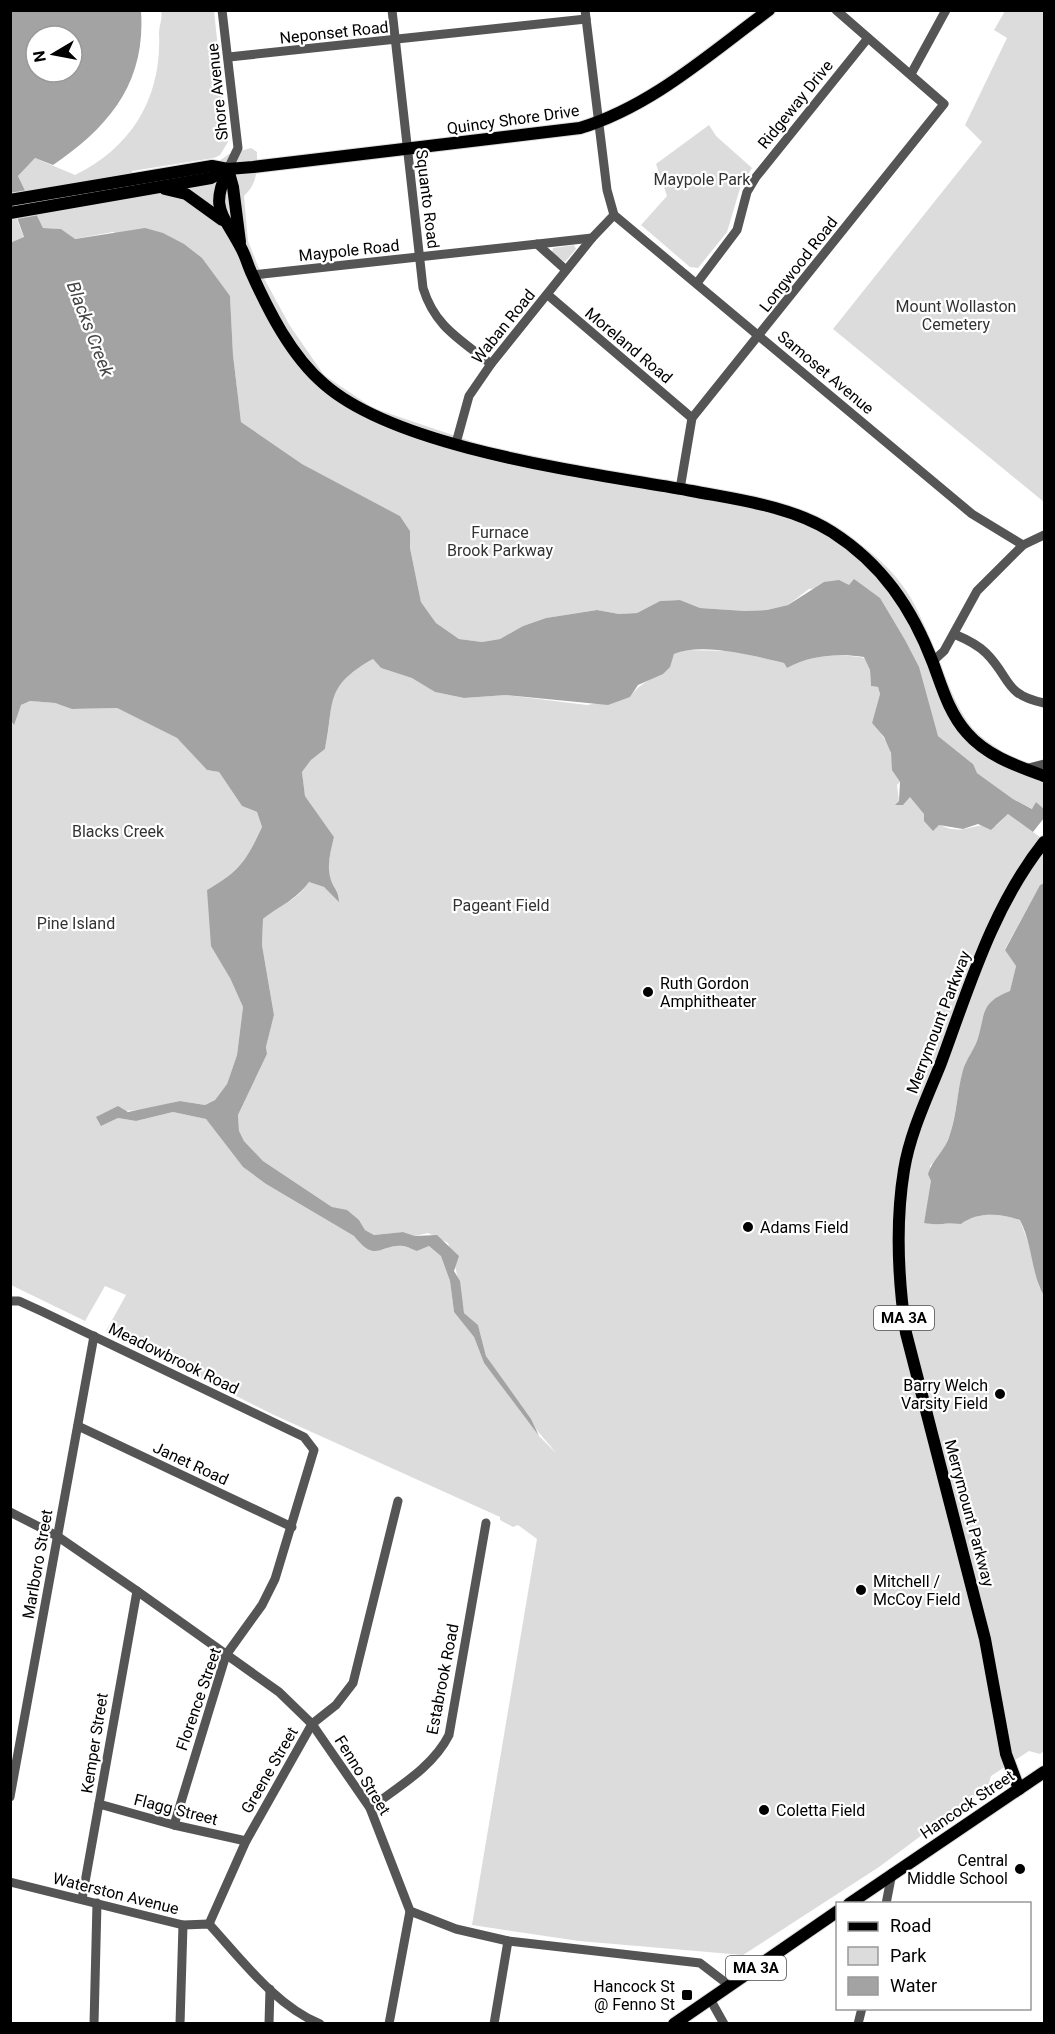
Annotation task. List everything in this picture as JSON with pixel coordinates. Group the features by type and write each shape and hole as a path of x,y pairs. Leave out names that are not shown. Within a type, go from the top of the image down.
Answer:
{"main road":[{"name":"Quincy Shore Drive","path":"10,213 37,202 212,166 228,169 407,150 553,133 599,122 636,106 769,10"},
{"name":"Quincy Shore Drive","path":"10,200 37,202 155,188 211,178 228,169"},
{"path":"223,221 219,194 228,169"},
{"path":"228,169 233,187 240,245"},
{"path":"155,188 186,194 223,221 240,245 253,275 298,355 323,384 366,411 409,429 456,443 530,461 680,489 792,514 833,533 854,548 886,578 912,616 946,700 967,733 992,753 1044,776"},
{"name":"Merrymount Parkway","path":"1018,1790 1006,1754 985,1638 906,1333 900,1296 898,1230 903,1174 915,1128 987,940 1007,897 1044,842"},
{"name":"Hancock Street","path":"852,1902 1044,1772"},
{"name":"MA 3A","path":"674,2024 836,1912"}],"street":[{"name":"Shore Avenue","path":"222,10 238,148 228,169"},
{"name":"Squanto Road","path":"392,10 423,288 429,309 440,325 491,364"},
{"path":"836,10 911,74 946,10"},
{"name":"Neponset Road","path":"229,57 395,41 586,15"},
{"path":"586,15 607,190 614,215 592,238"},
{"name":"Ridgeway Drive","path":"697,283 737,230 747,192 756,177 868,38"},
{"name":"Longwood Road","path":"692,418 944,104 911,74"},
{"name":"Samoset Avenue","path":"614,215 972,514 1023,545"},
{"name":"Maypole Road","path":"253,275 592,238"},
{"name":"Waban Road","path":"456,443 469,396 491,364 592,238"},
{"path":"537,244 566,270"},
{"name":"Moreland Road","path":"548,295 692,418"},
{"path":"680,489 692,418"},
{"path":"932,662 944,651 977,591 1023,545 1044,535"},
{"path":"954,634 987,654 1009,687 1018,694 1044,703"},
{"path":"1025,769 1044,764"},
{"name":"Meadowbrook Road","path":"10,1301 18,1301 94,1336 304,1437 311,1444 314,1455"},
{"name":"Marlboro Street","path":"10,1797 94,1336"},
{"name":"Janet Road","path":"78,1426 292,1527"},
{"name":"Florence Street","path":"174,1825 226,1654 262,1605 275,1579 314,1455"},
{"name":"Greene Street","path":"209,1924 246,1841 312,1724 336,1706 353,1683 398,1501"},
{"name":"Fenno Street","path":"10,1512 57,1536 138,1591 279,1692 312,1724 370,1808 410,1911"},
{"name":"Estabrook Road","path":"370,1808 428,1764 441,1750 449,1735 486,1523"},
{"name":"Kemper Street","path":"82,1899 138,1591"},
{"name":"Flagg Street","path":"99,1804 174,1825 246,1841"},
{"path":"886,1902 892,1873"},
{"name":"Waterston Avenue","path":"10,1882 183,1925 209,1924"},
{"path":"94,2024 97,1903"},
{"path":"389,2024 410,1911 456,1929 508,1941 700,1963 730,1986"},
{"path":"209,1924 270,1989 304,2017 320,2024"},
{"path":"180,2024 183,1925"},
{"path":"494,2024 508,1941"},
{"path":"268,2024 270,1989"},
{"path":"710,1999 724,2024"}],"green space":[{"name":"Furnace Brook Parkway","path":"161,11 214,11 228,142 220,155 214,158 132,171 133,180 212,166 229,154 251,148 257,152 257,170 254,181 244,196 248,241 260,271 290,326 324,375 373,408 482,445 820,519 832,526 877,558 905,589 924,624 957,704 977,733 1009,756 1044,772 1044,809 1036,802 1033,809 1013,799 977,773 972,763 938,736 931,718 849,586 809,589 788,605 767,610 700,608 680,600 660,601 637,613 619,614 597,610 546,618 523,626 500,639 482,642 459,639 436,623 421,602 410,548 410,531 400,516 302,464 241,422 233,355 230,296 113,232 74,239 61,229 43,228 18,176 35,158 75,175 113,150 128,134 140,117 155,78 159,56"},
{"name":"Mount Wollaston Cemetery","path":"1005,11 1044,11 1044,502 833,329 982,142 965,125 1007,38 994,30"},
{"name":"Maypole Park","path":"709,125 716,136 752,168 741,185 727,232 698,268 690,267 641,225 667,196 656,164"},
{"path":"10,201 24,238 11,243 10,243"},
{"path":"574,245 576,249 565,262 552,253 553,248"},
{"path":"685,650 733,651 784,663 787,668 805,660 825,656 865,658 870,670 871,686 878,687 880,694 872,723 888,745 900,782 897,785 899,801 895,804 910,796 933,820 947,828 955,829 983,825 996,826 1008,814 1044,840 1044,883 1040,885 1005,949 1016,966 1010,992 993,1000 985,1011 977,1041 963,1071 950,1134 939,1156 930,1166 932,1181 924,1223 961,1224 983,1215 1005,1216 1020,1220 1044,1296 1044,1751 1040,1754 1029,1751 991,1776 988,1786 879,1867 743,1955 579,1941 472,1925 537,1539 518,1525 513,1527 500,1520 500,1517 274,1415 106,1331 126,1295 105,1286 85,1321 11,1285 10,721 13,724 21,705 30,701 55,703 73,709 117,708 177,738 207,770 219,772 242,806 257,812 262,827 251,849 235,871 207,890 230,978 243,1007 237,1055 227,1084 215,1100 205,1105 180,1101 142,1110 123,1111 101,1126 118,1118 136,1121 173,1112 206,1119 243,1167 266,1184 354,1236 368,1249 373,1251 403,1246 417,1251 429,1246 441,1255 450,1281 454,1312 474,1337 484,1363 539,1436 557,1454 535,1428 486,1356 478,1325 464,1313 456,1269 448,1243 428,1233 415,1236 403,1232 374,1235 365,1230 359,1220 332,1207 263,1161 244,1141 239,1132 238,1115 267,1054 266,1047 274,1015 262,945 263,919 277,907 296,897 309,882 324,887 339,901 329,871 334,837 305,796 302,772 311,760 325,749 334,697 345,679 356,669 373,659 381,668 413,678 435,692 464,698 506,695 587,705 630,697 642,685 666,669 674,654"}],"water":[{"name":"Blacks Creek","path":"11,11 141,11 141,37 137,60 120,101 107,119 91,135 53,165 35,158 18,176 43,228 61,229 75,239 145,228 163,233 184,244 202,258 230,296 233,355 241,422 302,464 400,516 410,531 410,548 421,602 436,623 459,639 482,642 500,639 523,626 546,618 597,610 619,614 637,613 660,601 680,600 700,608 767,610 788,605 824,582 839,580 849,585 854,579 880,598 905,640 919,667 938,736 973,764 977,773 1013,799 1032,809 1036,802 1044,809 1044,818 1033,832 1008,814 991,830 978,824 963,829 939,825 933,831 924,821 924,814 910,797 903,805 895,805 899,801 900,782 892,770 891,753 884,737 872,723 880,694 878,687 871,686 870,670 864,657 825,656 805,660 787,668 784,663 744,654 699,649 686,651 674,654 670,667 663,674 638,685 630,697 608,705 506,695 464,698 435,692 412,678 381,668 373,659 357,669 338,687 331,707 325,749 311,760 302,772 305,796 334,837 329,869 339,902 324,887 309,882 293,898 263,919 262,945 274,1015 266,1047 267,1054 238,1115 239,1131 244,1141 263,1161 332,1207 347,1210 359,1220 365,1230 374,1235 403,1232 415,1236 437,1235 459,1256 454,1271 460,1281 464,1313 478,1325 486,1356 531,1419 539,1436 484,1363 474,1337 454,1312 450,1281 441,1256 429,1246 417,1251 403,1246 378,1251 368,1249 354,1236 266,1184 243,1167 206,1119 173,1112 136,1121 118,1118 101,1126 96,1117 118,1106 128,1112 180,1101 205,1105 215,1100 227,1084 237,1055 243,1007 230,978 211,946 207,890 235,871 251,849 262,827 257,812 242,806 219,772 207,770 177,738 117,708 72,709 55,703 30,701 21,705 14,725 11,721 10,243 24,237 11,201"},
{"path":"1044,883 1044,1296 1020,1220 1005,1216 983,1215 961,1224 924,1223 931,1181 928,1174 948,1140 964,1066 977,1041 988,1005 1000,995 1010,991 1016,966 1005,950 1040,885"}],"place":[{"name":"Ruth Gordon Amphitheater","path":"648,992"},
{"name":"Adams Field","path":"748,1227"},
{"name":"Barry Welch Varsity Field","path":"1000,1394"},
{"name":"Mitchell / McCoy Field","path":"861,1590"},
{"name":"Coletta Field","path":"764,1810"},
{"name":"Central Middle School","path":"1020,1869"},
{"name":"Hancock St @ Fenno St","path":"687,1995"}],"park label":[{"name":"Pageant Field","path":"501,905"},
{"name":"Pine Island","path":"76,923"}]}
